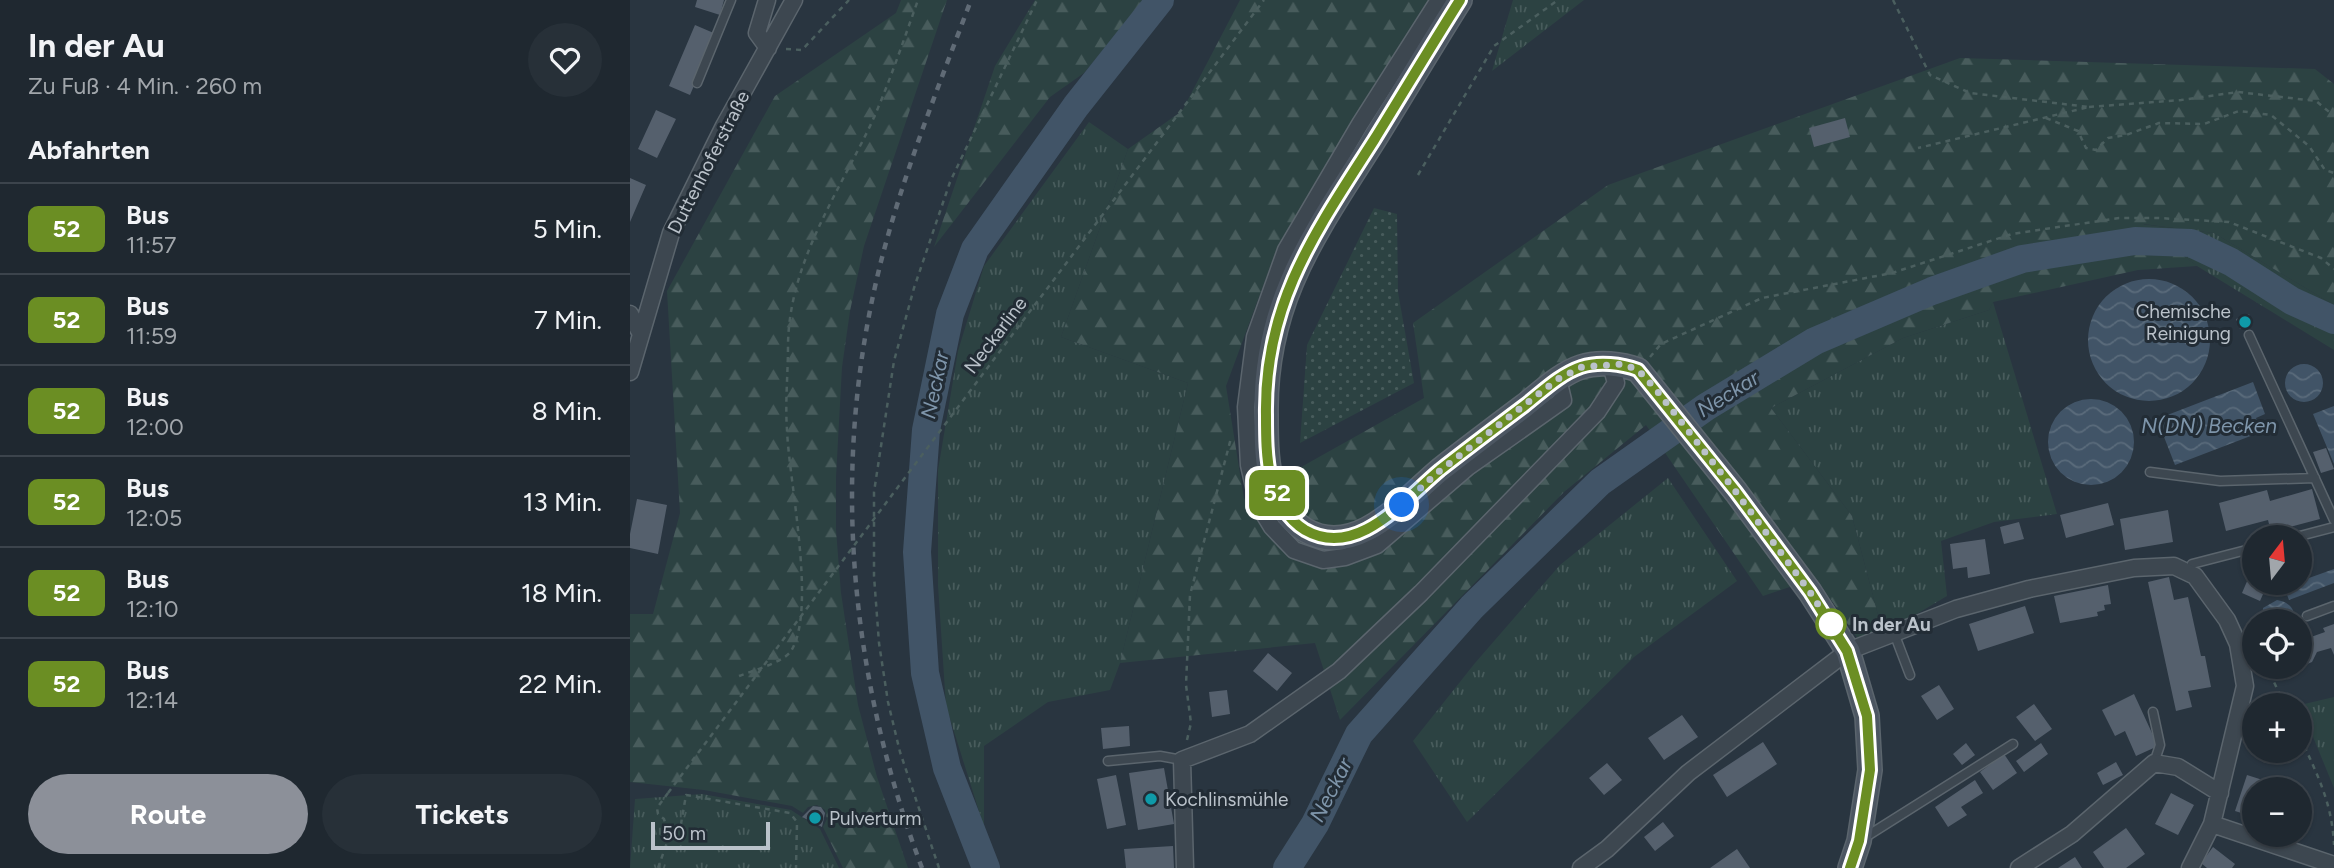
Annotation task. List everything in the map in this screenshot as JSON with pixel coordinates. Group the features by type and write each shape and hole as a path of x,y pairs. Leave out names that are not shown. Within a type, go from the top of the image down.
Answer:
{"main road":[{"path":"1460,0 1322,220 1301,258 1286,295 1270,349 1266,395 1266,448 1271,479 1285,513 1296,525 1314,535 1346,536 1368,529 1402,505 1437,473 1558,379 1582,367 1622,364 1646,379 1736,492 1810,592 1847,651 1867,716 1870,770 1859,841 1850,868"}],"street":[{"path":"767,0 757,33 768,48"},
{"name":"Duttenhoferstraße","path":"630,372 671,233 724,126 794,0"},
{"path":"1439,0 1360,124 1286,250 1255,337 1246,407 1250,466 1258,503 1272,527 1294,550 1323,560 1345,557 1377,545 1468,467 1563,400 1558,379"},
{"path":"630,314 641,334"},
{"path":"1185,868 1182,760 1250,734 1339,671 1421,593 1597,412 1616,383 1611,365"},
{"path":"1581,868 1607,849 1688,773 1847,651 1956,609 2029,589 2134,568 2192,564"},
{"path":"2174,566 2195,576 2227,620 2238,644 2245,686 2212,824 2190,868"},
{"path":"2019,868 2072,834 2154,763 2178,768 2220,793"},
{"path":"2212,824 2333,860"}],"lane":[{"path":"697,83 731,0"},
{"path":"2249,335 2334,520"},
{"path":"2150,472 2220,481 2315,478"},
{"path":"2312,533 2334,527"},
{"path":"2192,564 2242,551"},
{"path":"2312,614 2334,606"},
{"path":"1894,633 1910,675"},
{"path":"2153,712 2160,745 2154,763"},
{"path":"1859,841 2012,744"},
{"path":"1108,761 1160,755 1182,760"}],"path":[{"path":"802,50 849,0"},
{"path":"739,676 774,662 790,652 797,634 803,599 787,430 788,329 803,265 818,226 890,79 918,0"},
{"path":"939,868 900,752 888,702 879,643 874,576 874,492 894,360 919,275 950,182 1037,0"},
{"name":"Neckarline","path":"669,837 657,808 1264,0"},
{"path":"1418,175 1494,46 1558,0"},
{"path":"1893,0 1930,75 1970,93 2089,107"},
{"path":"1918,148 2089,107 2182,100 2238,92 2316,101 2334,116"},
{"path":"2045,117 2078,131 2086,149 2096,150 2108,138 2126,135 2159,123 2204,124 2239,111 2271,115 2309,146 2325,170 2334,173"},
{"path":"1646,379 1661,344 1762,298 1892,273 2012,234 2119,218 2229,222 2321,258 2334,269"},
{"path":"1182,760 1191,723 1186,685 1190,595 1232,435"},
{"path":"2312,763 2333,818 2334,845"},
{"path":"658,868 669,837 681,824 686,795 790,813 797,822 796,868"}],"green space":[{"path":"901,0 947,0 864,246 850,311 842,367 836,530 841,593 858,705 877,777 908,868 843,868 823,827 827,819 825,810 817,805 808,807 803,813 792,806 704,790 630,782 630,614 653,614 680,513 667,291 775,96 896,13"},
{"path":"1035,0 1144,0 1084,73 1050,97 934,247 995,66"},
{"path":"1240,0 1430,0 1276,251 1226,386 1244,499 1424,398 1413,323 1608,185 1960,58 2315,69 2334,84 2334,305 2214,233 2143,224 2197,266 2138,270 1993,302 1989,310 1903,338 1771,408 1852,516 1883,634 1858,639 1816,578 1763,596 1646,425 1564,492 1340,720 1315,643 1120,663 1188,383 1061,337 1128,149 1182,111"},
{"path":"1513,0 1584,0 1492,71"},
{"path":"1089,122 1128,149 1061,337 1188,383 1120,663 1110,690 1048,702 984,746 984,827 946,706 938,585 938,470 958,351 984,266"},
{"path":"1374,208 1397,214 1398,292 1414,383 1300,443 1307,345"},
{"path":"2141,224 2214,233 2334,305 2334,350 2197,266"},
{"path":"1993,302 2057,514 1994,522 1941,541 1947,596 1883,634 1852,516 1771,408 1903,338 1989,310"},
{"path":"1668,478 1737,581 1634,657 1467,822 1413,741 1475,663 1560,565"},
{"path":"2334,697 2334,788 2312,734 2312,702"},
{"path":"702,794 791,810 820,829 839,868 630,868 635,799"}],"water":[{"path":"2149,279 2172,284 2192,297 2205,317 2210,340 2205,363 2192,383 2172,396 2149,401 2126,396 2106,383 2093,363 2088,340 2093,317 2106,297 2126,284"},
{"path":"2304,364 2317,370 2323,383 2317,396 2304,402 2291,396 2285,383 2291,370"},
{"name":"N(DN) Becken","path":"2253,382 2265,414 2256,418 2261,432 2175,465 2157,419"},
{"path":"2091,399 2115,406 2127,418 2134,442 2127,466 2115,478 2091,485 2067,478 2055,466 2048,442 2055,418 2067,406"},
{"path":"2334,406 2334,464 2313,414"},
{"path":"2334,569 2334,583 2312,591 2312,577"},
{"path":"2287,595 2302,595 2289,600"},
{"path":"2277,600 2285,602 2292,609 2263,609"}],"building":[{"path":"697,0 724,0 720,15 695,7"},
{"path":"695,25 716,34 690,95 669,86"},
{"path":"656,110 676,119 657,158 638,149"},
{"path":"1845,118 1850,137 1814,147 1809,128"},
{"path":"630,178 646,185 630,222"},
{"name":"Chemische Reinigung","path":"2249,314 2253,324 2240,329 2236,319"},
{"path":"2326,448 2334,469 2321,473 2313,452"},
{"path":"2312,489 2320,519 2297,525 2269,525 2268,520 2226,531 2219,503 2267,490 2270,501"},
{"path":"637,499 667,505 658,554 630,548"},
{"path":"2108,503 2114,525 2066,538 2060,515"},
{"path":"2168,510 2173,542 2125,550 2120,519"},
{"path":"2019,522 2024,539 2004,544 2000,527"},
{"path":"1985,539 1990,574 1968,578 1967,567 1953,569 1950,544"},
{"path":"2169,577 2174,600 2188,597 2211,687 2188,691 2192,707 2176,711 2148,582"},
{"path":"2108,585 2111,604 2104,605 2105,610 2097,612 2098,616 2060,623 2054,596"},
{"path":"2246,595 2263,595 2260,601"},
{"path":"2025,606 2034,633 1978,651 1969,624"},
{"path":"2334,624 2334,655 2331,648 2317,652 2312,662 2312,637 2325,632 2323,628"},
{"path":"1268,653 1292,673 1277,691 1253,671"},
{"path":"1939,685 1954,709 1937,720 1921,696"},
{"path":"1227,690 1230,714 1212,717 1209,692"},
{"path":"2134,694 2158,746 2136,756 2125,731 2115,736 2102,710"},
{"path":"2034,704 2052,729 2035,741 2016,717"},
{"path":"1682,715 1698,737 1664,760 1648,738"},
{"path":"1129,726 1130,746 1103,749 1101,728"},
{"path":"1763,742 1777,764 1727,797 1713,775"},
{"path":"1966,743 1975,755 1962,765 1953,754"},
{"path":"2041,743 2048,754 2024,772 2016,761"},
{"path":"2004,754 2017,773 1993,790 1980,772"},
{"path":"2116,762 2123,775 2103,785 2097,773"},
{"path":"1607,763 1622,780 1604,795 1589,778"},
{"name":"Kochlinsmühle","path":"1164,768 1174,824 1138,830 1129,773"},
{"path":"1116,775 1126,825 1107,829 1097,779"},
{"path":"1975,780 1983,793 1961,807 1967,815 1948,827 1935,807"},
{"path":"2242,790 2242,813 2235,811"},
{"path":"2171,793 2194,805 2178,835 2155,824"},
{"name":"Pulverturm","path":"813,806 821,807 825,813 822,827 802,817"},
{"path":"1663,822 1674,836 1655,851 1644,837"},
{"path":"2126,828 2145,854 2126,868 2104,868 2093,852"},
{"path":"1173,846 1174,868 1126,868 1124,849"},
{"path":"2213,847 2235,864 2232,868 2207,868 2201,863"},
{"path":"1737,849 1750,868 1710,868"},
{"path":"2075,857 2082,868 2058,868"}],"waterway":[{"name":"Neckar","path":"986,868 947,768 925,673 917,552 926,430 950,314 975,249 1076,106 1160,0"},
{"name":"Neckar","path":"1287,868 1315,824 1359,734 1472,607 1600,482 1706,407 1815,341 1932,291 2022,259 2135,241 2191,243 2231,262 2292,301 2334,320"}],"railway":[{"path":"922,868 897,793 877,716 863,639 854,562 852,484 856,405 867,328 893,218 913,155 971,0"}],"bus line":[{"name":"52","path":"1460,0 1322,220 1301,258 1286,295 1270,349 1266,395 1266,448 1271,479 1285,513 1296,525 1314,535 1346,536 1368,529 1402,505 1437,473 1558,379 1582,367 1622,364 1638,370 1736,492 1810,592 1847,651 1867,716 1870,770 1859,841 1850,868"}],"place":[{"name":"Chemische Reinigung","path":"2245,322"},
{"name":"In der Au","path":"1831,624"},
{"name":"Kochlinsmühle","path":"1151,799"},
{"name":"Pulverturm","path":"815,818"}],"route":[{"path":"1402,505 1437,473 1558,379 1582,367 1622,364 1638,370 1654,387 1736,492 1810,592 1835,631 1831,624"}]}
